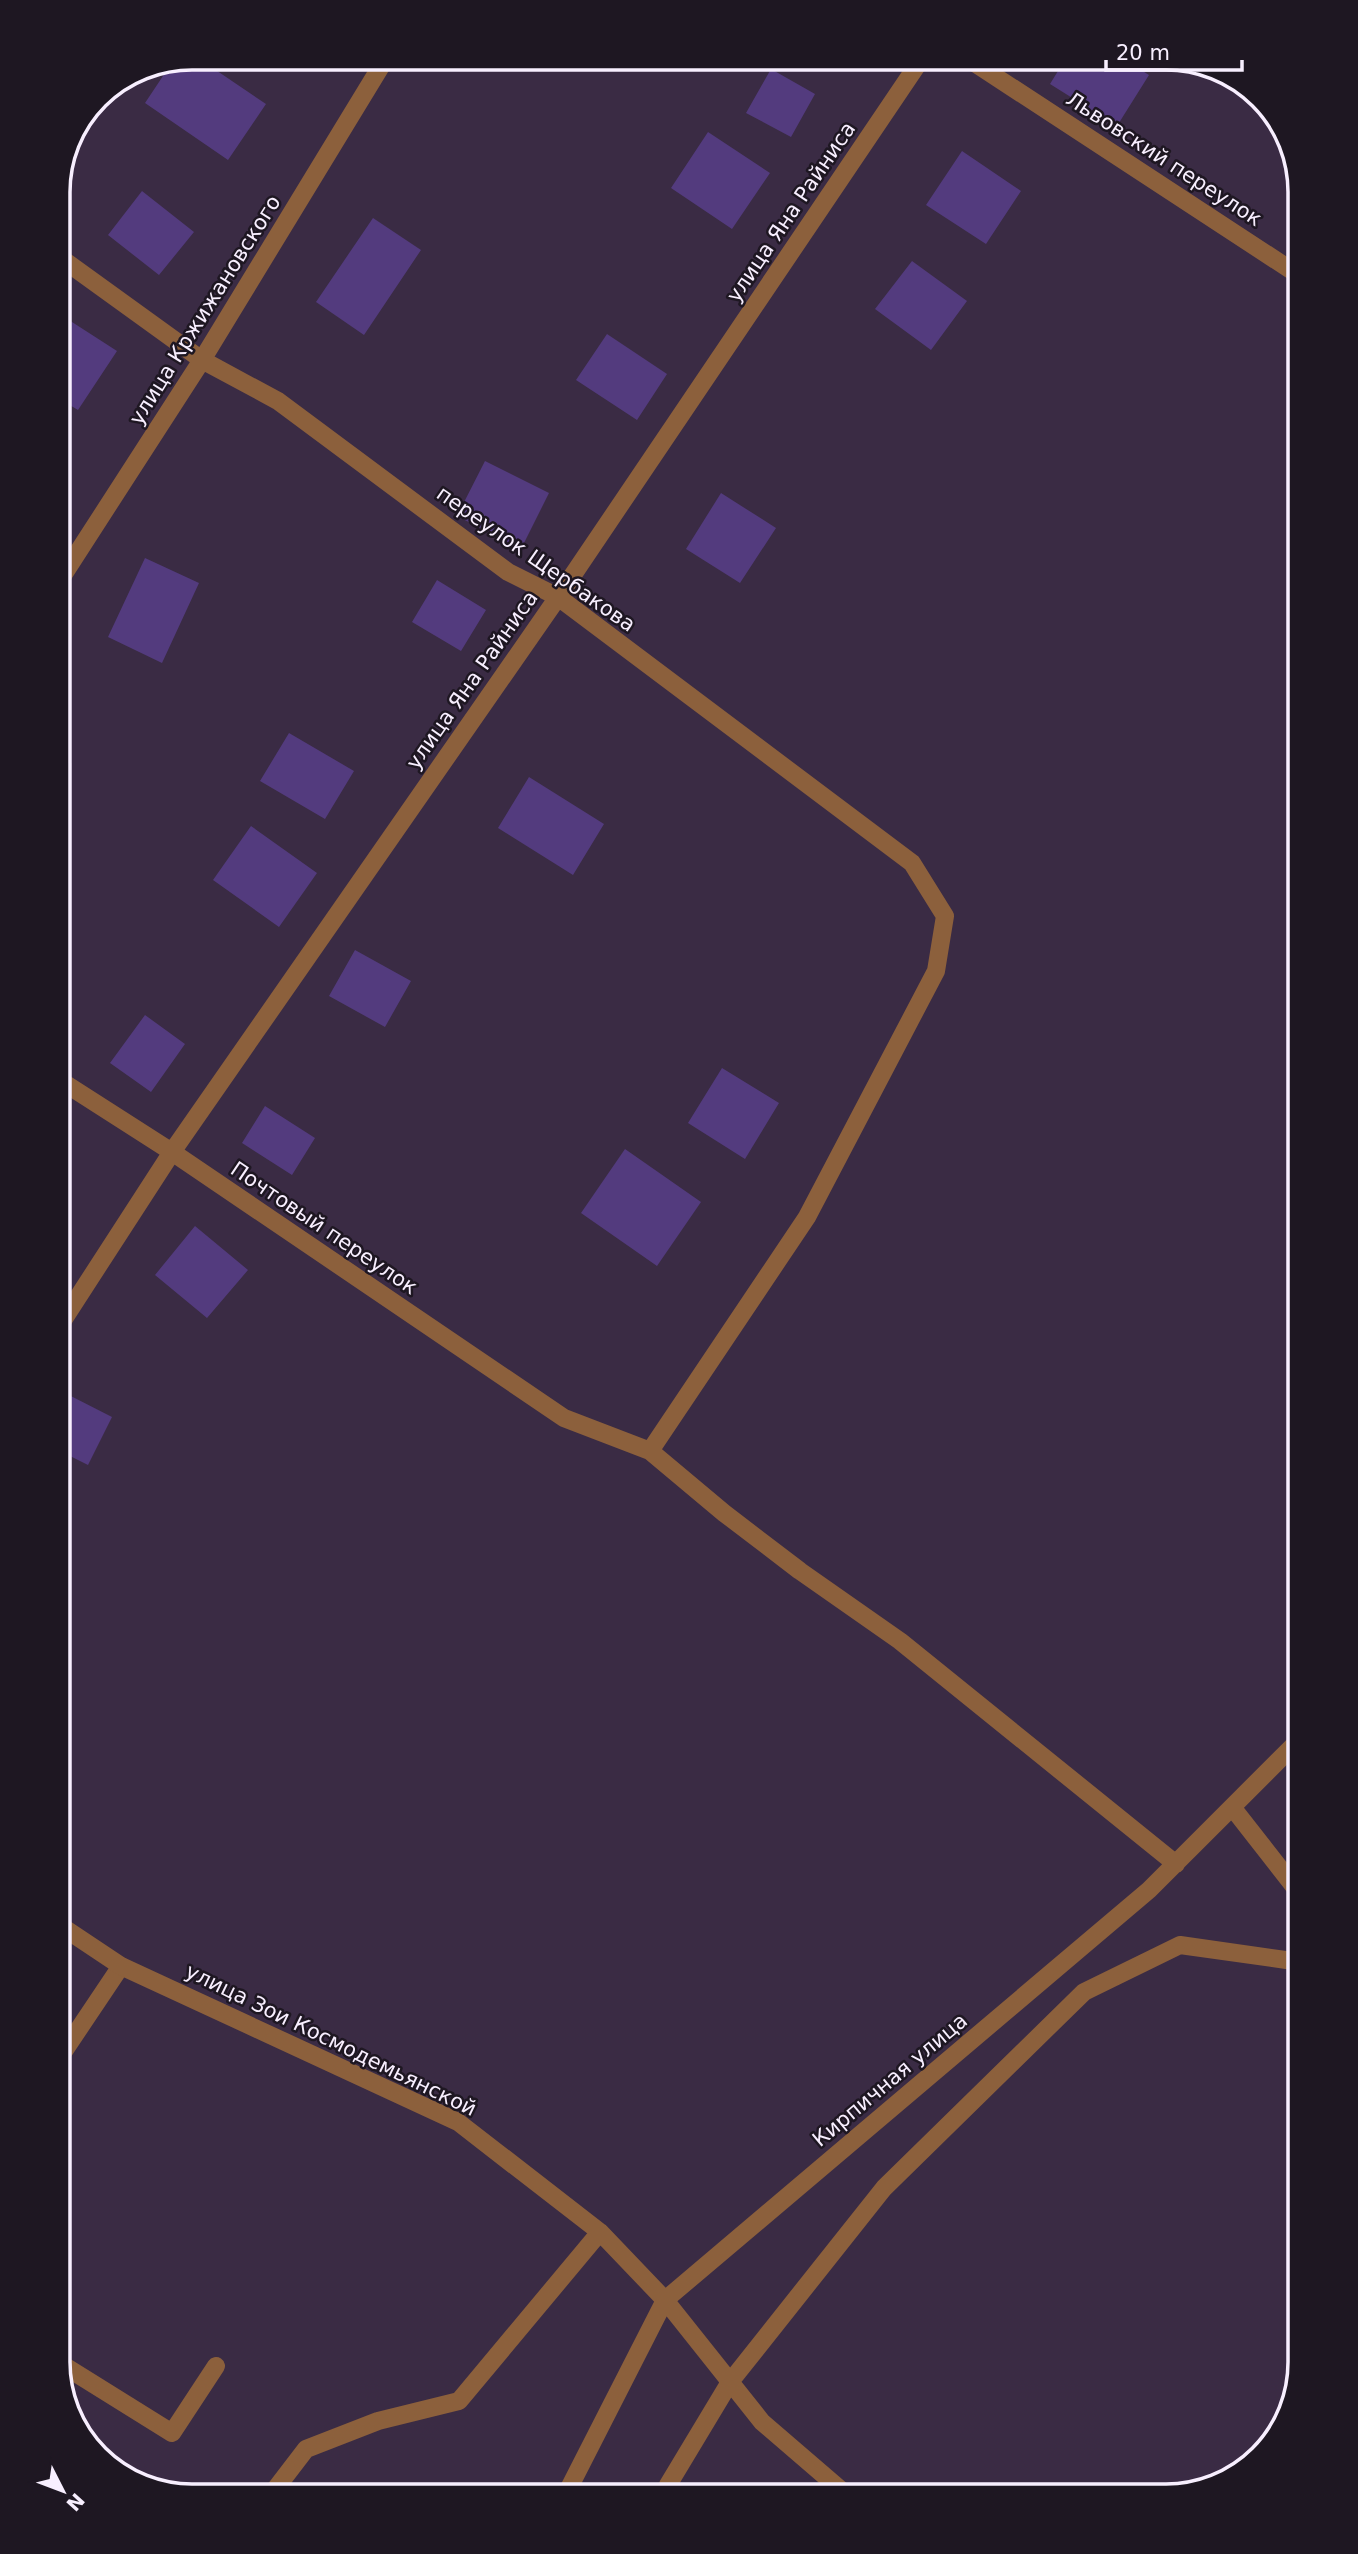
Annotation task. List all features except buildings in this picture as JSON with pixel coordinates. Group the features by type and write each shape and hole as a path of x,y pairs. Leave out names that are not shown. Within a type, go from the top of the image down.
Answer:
{"street":[{"name":"улица Кржижановского","path":"70,564 202,360 379,70"},
{"name":"улица Яна Райниса","path":"70,1309 172,1152 558,597 914,70"},
{"name":"Львовский переулок","path":"985,70 1288,268"},
{"name":"переулок Щербакова","path":"70,265 202,360 278,401 508,572 558,597 912,863 945,916 936,971 807,1217 650,1451"},
{"name":"Почтовый переулок","path":"70,1087 172,1152 564,1418 650,1451 724,1513 800,1571 900,1640 1176,1864"},
{"name":"Кирпичная улица","path":"571,2484 665,2300 1149,1890 1288,1751"},
{"path":"1232,1807 1288,1879"},
{"name":"улица Зои Космодемьянской","path":"70,1932 121,1966 458,2122 600,2232 665,2300 762,2423 834,2484"},
{"path":"669,2484 730,2382 884,2188 1084,1992 1180,1945 1288,1960"},
{"path":"70,2042 121,1966"},
{"path":"279,2484 306,2449 378,2421 459,2400 600,2232"},
{"path":"71,2370 172,2433 216,2366"}]}
